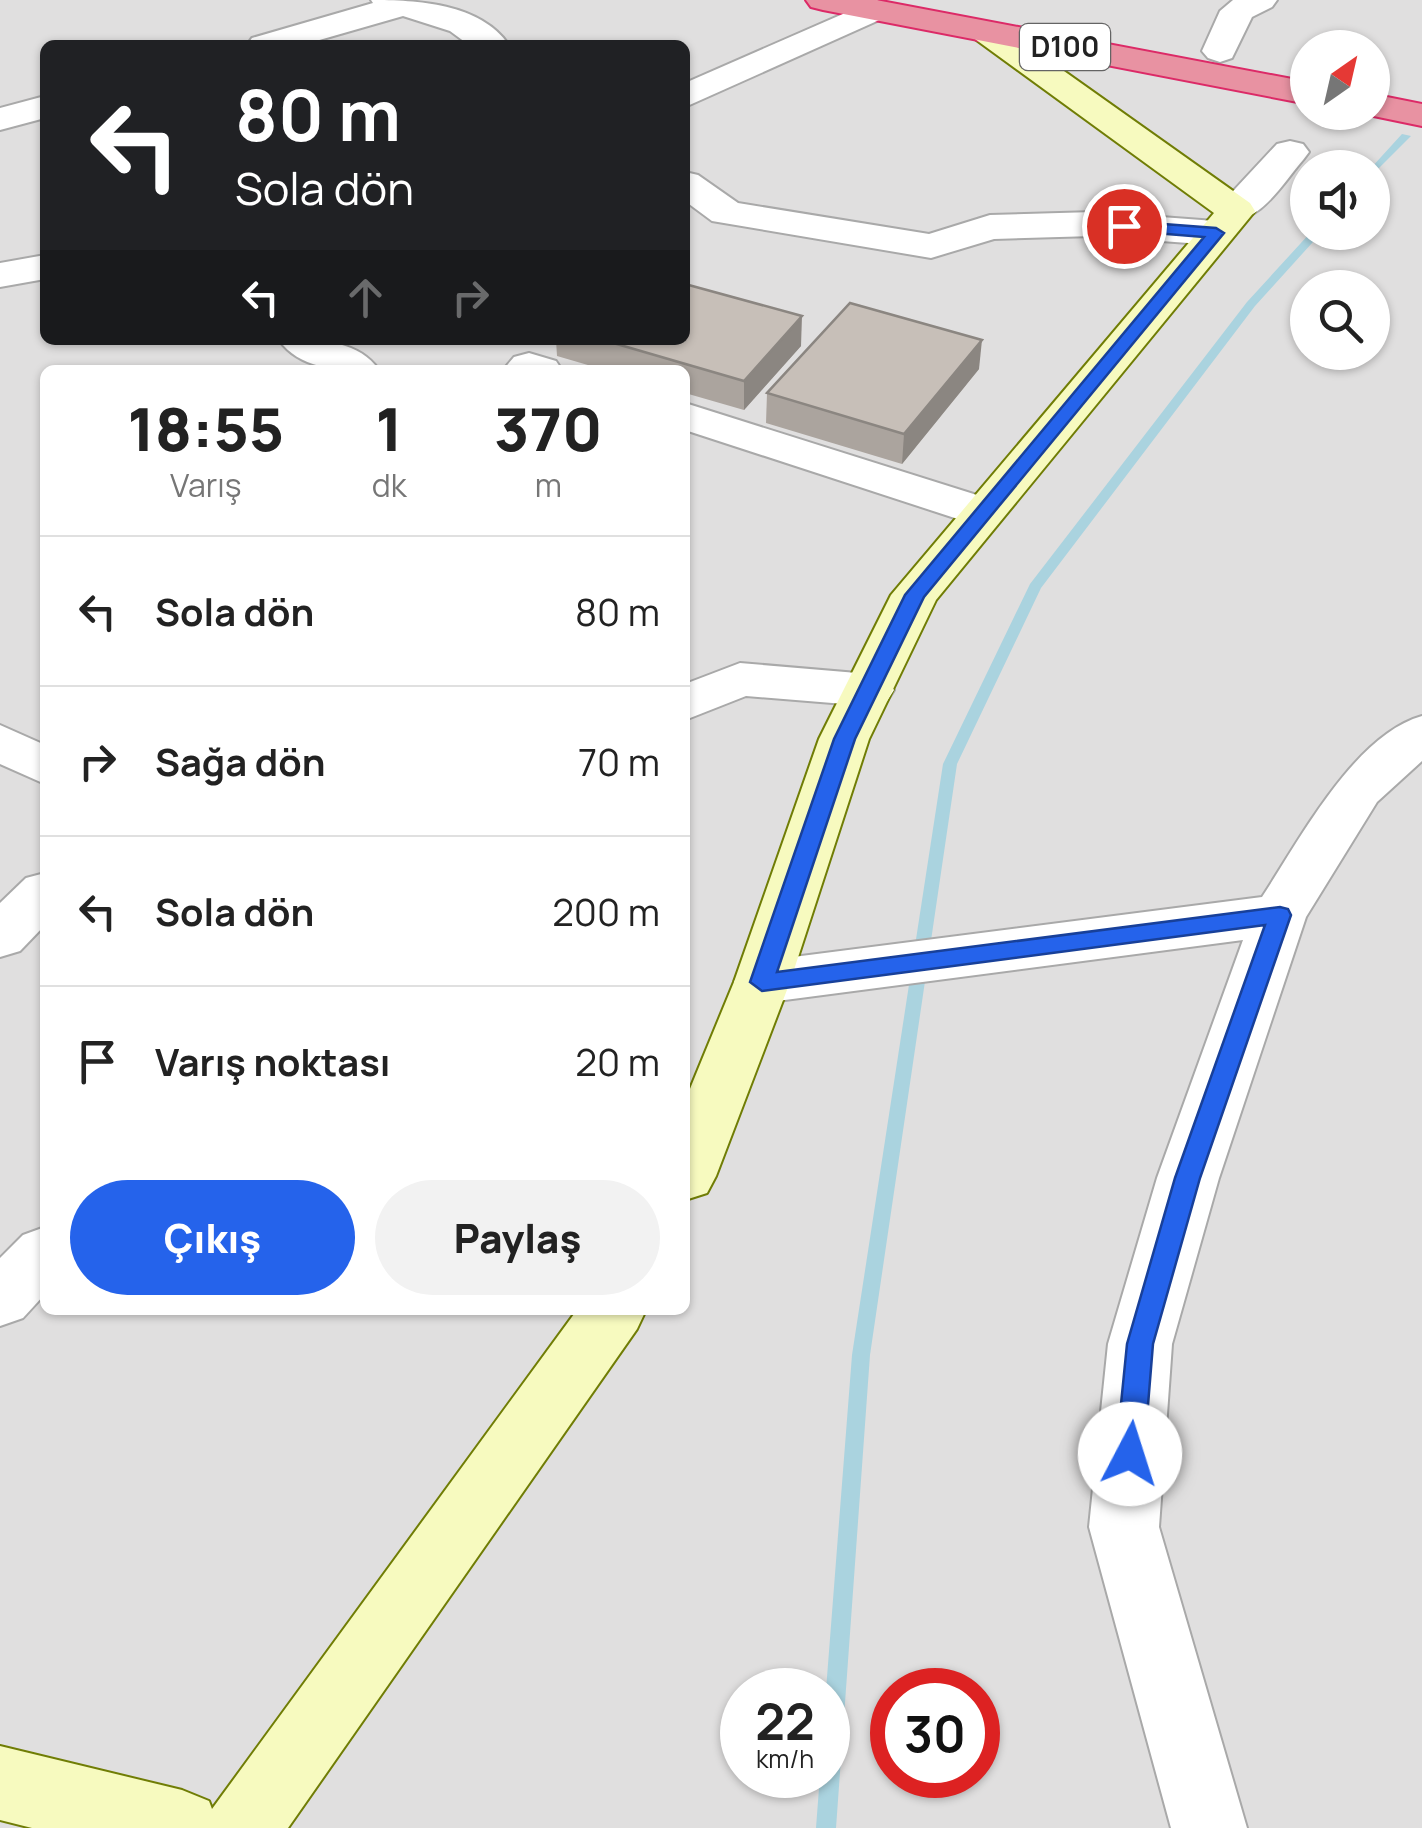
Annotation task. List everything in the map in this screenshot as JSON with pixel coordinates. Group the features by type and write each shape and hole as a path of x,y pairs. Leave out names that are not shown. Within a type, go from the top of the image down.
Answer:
{"highway":[{"name":"D100","path":"823,0 1290,90"},
{"name":"D100","path":"958,0 1290,64"},
{"path":"1390,82 1422,88"},
{"path":"1390,109 1422,115"}],"street":[{"path":"1220,51 1237,11 1260,0"},
{"path":"280,40 396,3 462,24 485,40"},
{"path":"690,94 874,10"},
{"path":"986,32 1226,222"},
{"path":"0,119 40,108"},
{"path":"690,1163 762,982 844,739 915,595 1226,222 1290,152"},
{"path":"690,187 726,212 931,246 990,227 1226,222"},
{"path":"0,275 40,269"},
{"path":"310,345 348,365"},
{"path":"690,418 983,512"},
{"path":"690,702 740,679 869,690"},
{"path":"1210,1828 1124,1528 1140,1344 1188,1178 1280,915 1359,788 1422,733"},
{"path":"0,742 40,764"},
{"path":"0,938 40,897"},
{"path":"762,982 1280,915"},
{"path":"0,1298 40,1259"},
{"path":"242,1828 610,1315"},
{"path":"0,1783 182,1828"}],"shaded area":[{"path":"0,0 1422,0 1422,1828 0,1828"}],"building":[{"path":"690,285 802,316 744,381 620,345 690,345"},
{"path":"850,303 982,340 904,434 767,393"}],"waterway":[{"path":"1390,153 1406,136"},
{"path":"826,1828 861,1355 950,764 1035,587 1251,304 1300,250"}],"route":[{"path":"1124,226 1216,233 915,595 844,739 762,982 1280,915 1188,1178 1140,1344 1130,1454"}]}
